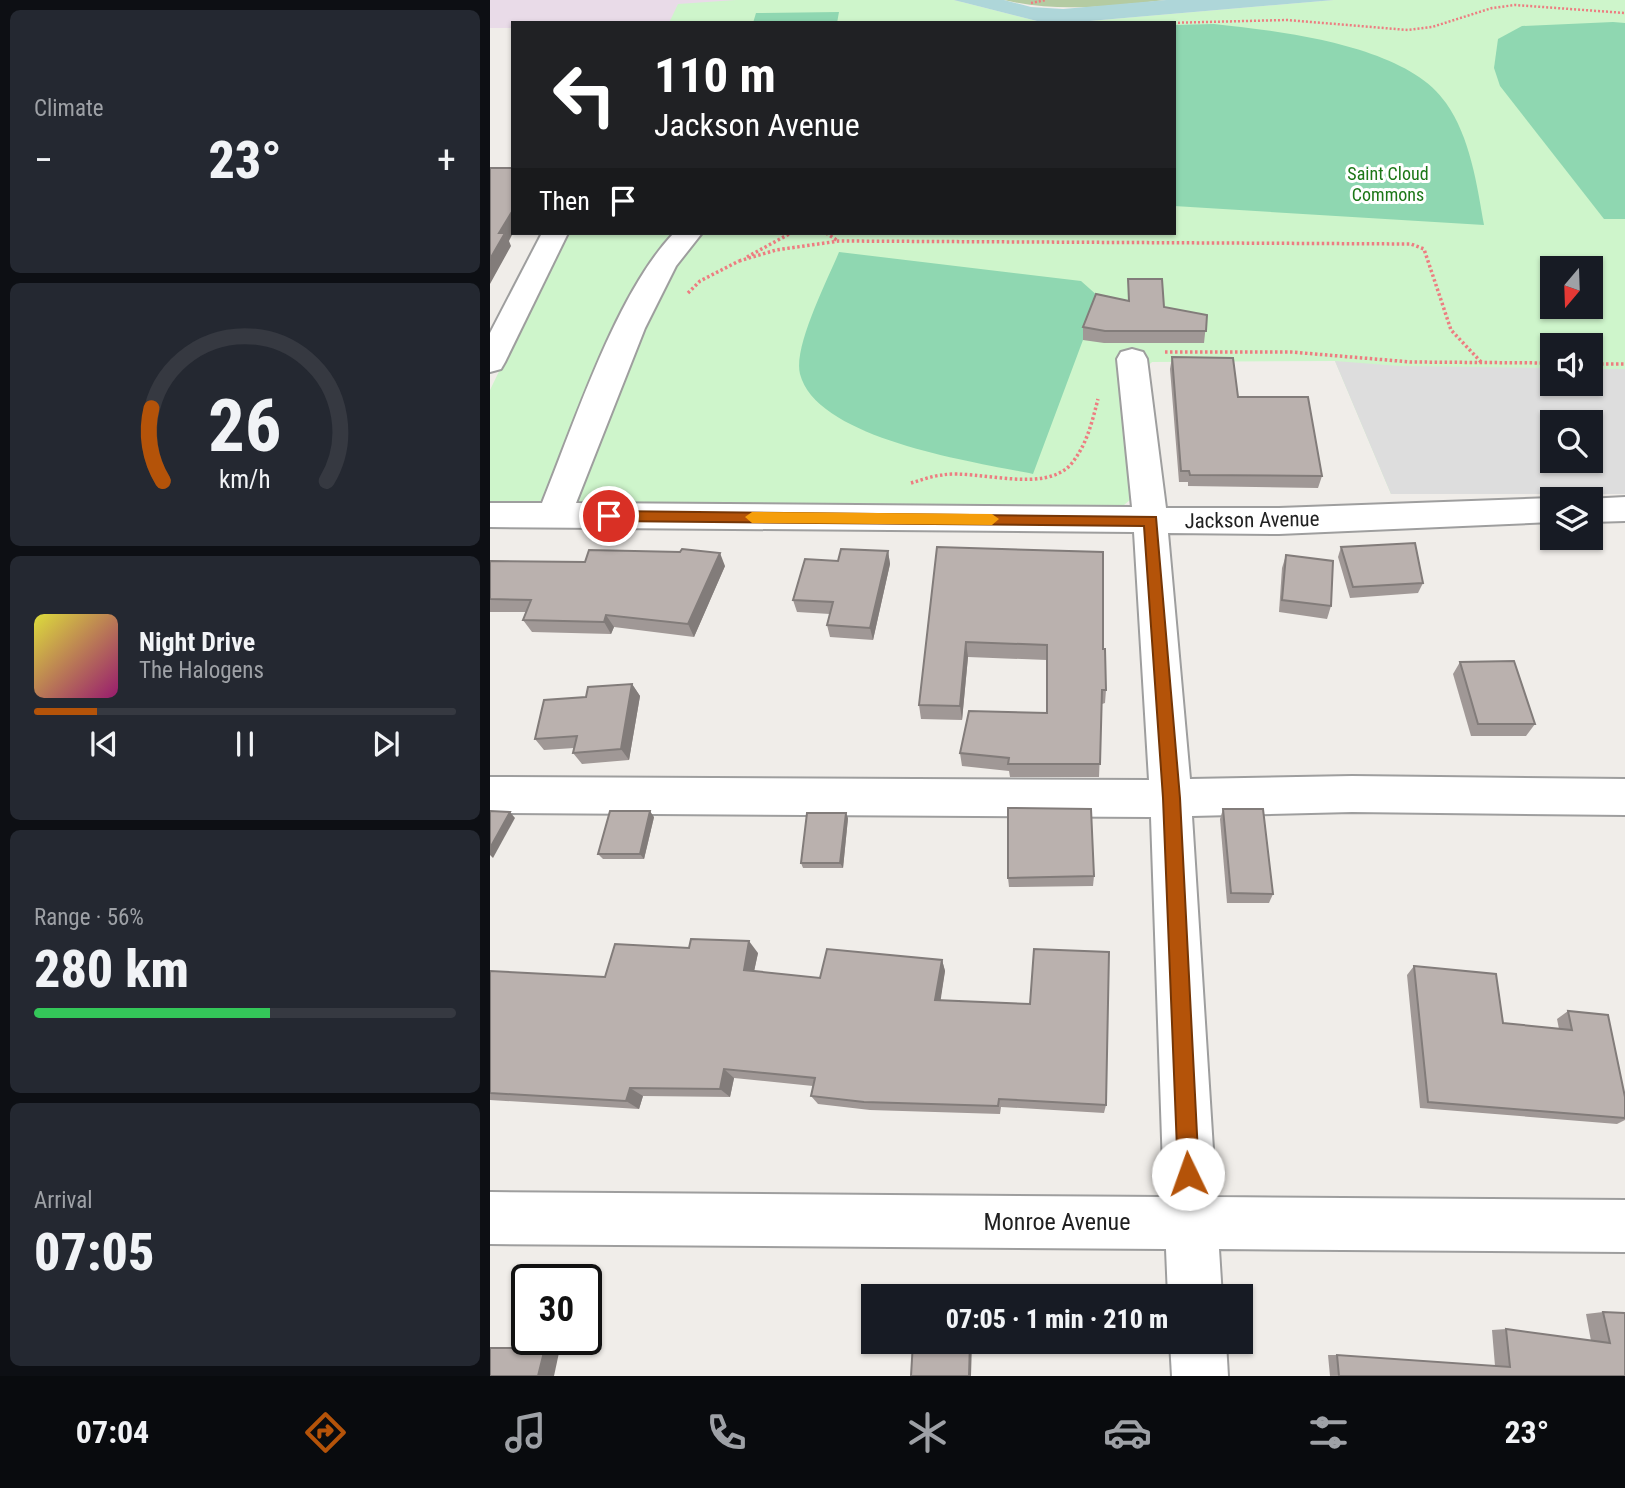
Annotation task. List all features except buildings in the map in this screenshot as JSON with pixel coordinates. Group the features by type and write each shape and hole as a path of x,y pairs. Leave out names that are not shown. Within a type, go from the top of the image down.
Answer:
{"street":[{"path":"490,362 554,235"},
{"path":"554,516 607,379 647,291 667,257 686,235"},
{"path":"1133,364 1151,521 1171,798 1194,1284"},
{"path":"1603,510 1625,509"},
{"name":"Jackson Avenue","path":"490,515 1279,521 1540,510"},
{"path":"490,795 1171,798 1327,794 1625,797"},
{"name":"Monroe Avenue","path":"490,1218 1625,1226"},
{"path":"1199,1354 1200,1376"}],"path":[{"path":"1031,3 1046,0"},
{"path":"1176,23 1287,20 1408,30 1432,27 1492,8 1515,5 1625,13"},
{"path":"681,300 701,281 787,235"},
{"path":"829,235 839,242"},
{"path":"739,261 776,250 839,242 1411,244 1424,249 1451,330 1482,363"},
{"path":"902,487 929,475 943,473 1034,480 1064,471 1083,452 1091,433 1100,394 1124,382 1133,364 1155,354 1196,351 1291,352 1388,361 1540,363"},
{"path":"1603,364 1625,364"}],"shaded area":[{"path":"490,0 988,0 706,21 511,21 511,28 490,28"},
{"path":"1335,361 1399,366 1540,368 1540,396 1603,396 1603,369 1625,369 1625,494 1603,494 1603,487 1540,487 1540,494 1391,494"}],"green space":[{"name":"Saint Cloud Commons","path":"736,0 954,0 1037,21 670,21 678,4"},
{"path":"1004,0 1166,0 1064,7"},
{"name":"Saint Cloud Commons","path":"1334,0 1625,0 1625,494 1603,494 1603,487 1540,487 1540,494 1391,494 1335,361 1152,362 1123,390 1131,499 1124,505 490,502 490,390 565,235 1176,235 1176,21 1090,21"},
{"path":"839,12 837,21 754,21 756,13"},
{"path":"1625,23 1625,219 1604,219 1500,86 1494,68 1498,39 1522,26"},
{"path":"1214,24 1272,31 1340,44 1373,54 1428,83 1446,103 1467,146 1484,225 1176,206 1176,25"},
{"path":"839,252 1081,281 1099,297 1033,474 975,463 902,444 836,416 813,397 800,374 799,362 806,331"}],"water":[{"path":"954,0 1004,0 1031,7 1063,9 1166,0 1334,0 1090,21 1037,21"}],"slow traffic":[{"path":"752,517 992,519"}],"route":[{"path":"609,516 1151,521 1171,798 1188,1174"}]}
